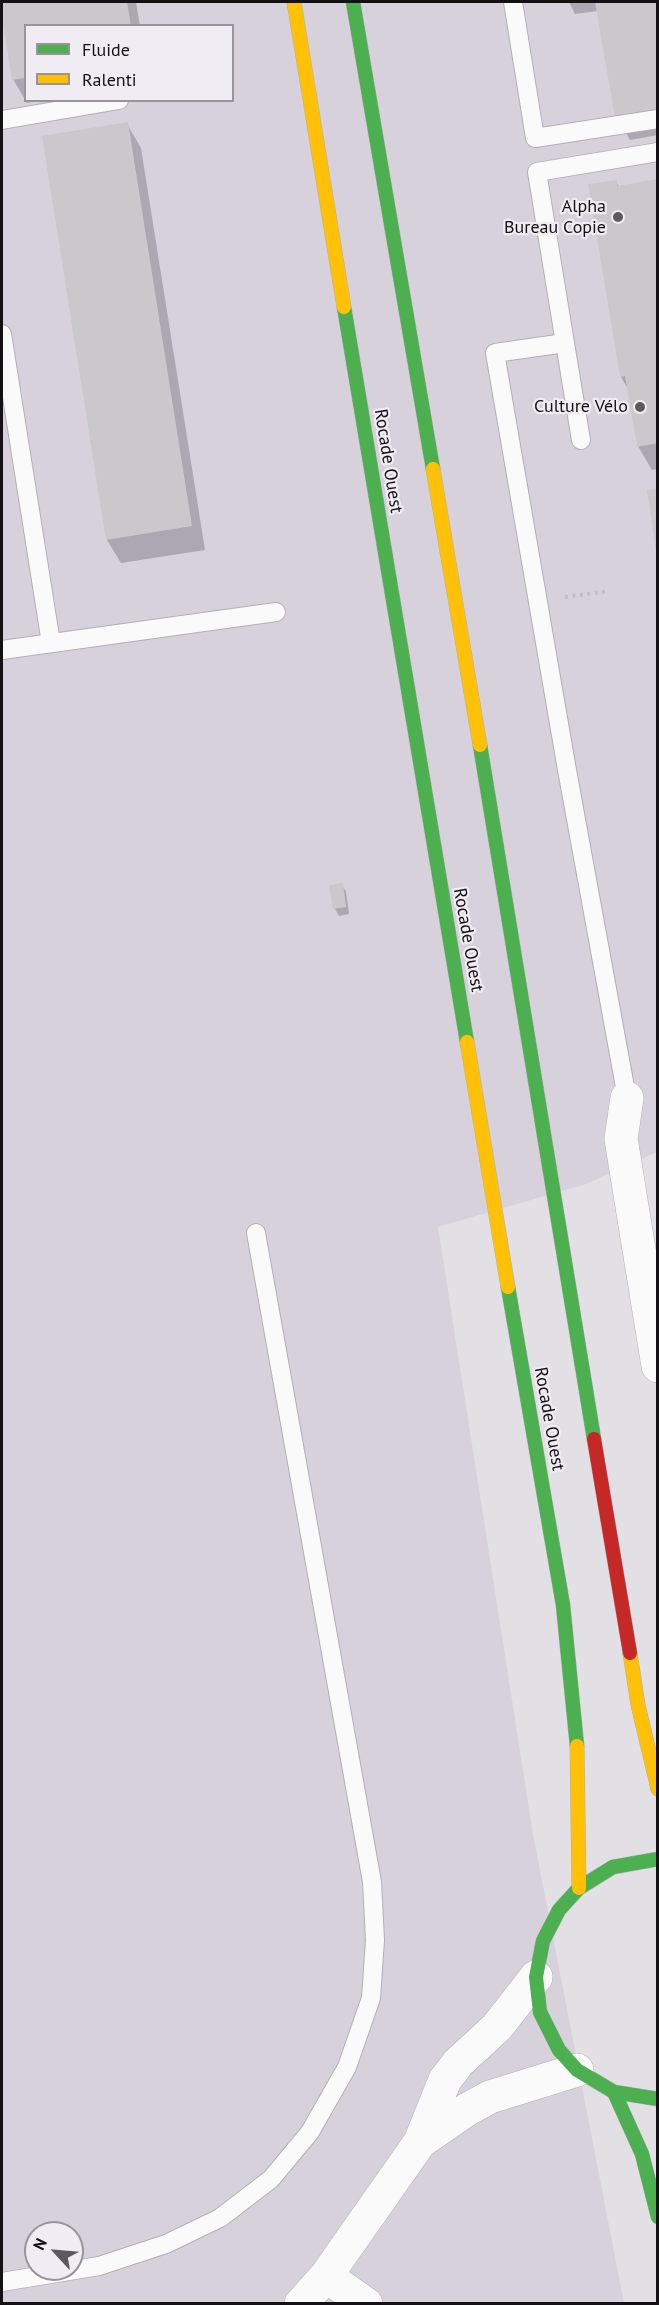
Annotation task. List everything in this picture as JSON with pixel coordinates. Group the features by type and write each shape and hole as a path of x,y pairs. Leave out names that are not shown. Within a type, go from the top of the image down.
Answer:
{"main road":[{"name":"Rocade Ouest","path":"294,2 445,917 562,1605 577,1737 579,1888"},
{"path":"353,2 505,895 638,1705 657,1789"},
{"path":"657,1859 613,1868 579,1888 559,1910 543,1941 536,1977 540,2012 559,2050 577,2070 614,2092 657,2099"},
{"path":"614,2092 642,2154 657,2217"}],"street":[{"path":"627,1098 621,1139 657,1366"},
{"path":"301,2304 326,2276 420,2142 445,2080 458,2063 497,2027 536,1977"},
{"path":"420,2142 468,2109 490,2097 577,2070"},
{"path":"326,2276 366,2304"}],"lane":[{"path":"513,2 535,138 657,119"},
{"path":"2,120 107,102"},
{"path":"581,440 537,172 657,152"},
{"path":"2,334 51,643"},
{"path":"565,343 495,353 627,1098"},
{"path":"2,650 276,612"},
{"path":"2,2282 99,2266 166,2244 220,2218 271,2179 310,2132 347,2067 371,1998 375,1940 372,1882 256,1233"}],"path":[{"path":"538,600 609,591"}],"shaded area":[{"path":"2,2 657,2 657,1152 586,1184 438,1227 533,1834 624,2303 2,2304"}],"building":[{"path":"2,2 127,2 131,24 24,24 24,78 12,80"},
{"path":"595,2 658,2 658,110 615,117"},
{"path":"128,122 192,526 106,540 42,136"},
{"path":"658,179 658,443 637,447 625,376 620,377 588,184 617,180 617,186"},
{"path":"658,489 658,551 656,551 647,490"},
{"path":"343,883 346,907 333,909 329,885"}],"traffic: fast":[{"path":"353,2 433,469"},
{"path":"344,307 467,1042"},
{"path":"480,745 594,1439"},
{"path":"508,1287 563,1605 577,1746"},
{"path":"658,1859 613,1867 579,1888 559,1910 543,1941 536,1977 540,2012 559,2050 577,2070 614,2092 658,2099"},
{"path":"614,2092 642,2154 658,2217"}],"traffic: slow":[{"path":"294,2 344,307"},
{"path":"433,469 480,745"},
{"path":"467,1042 508,1287"},
{"path":"630,1653 638,1705 658,1789"},
{"path":"577,1746 579,1888"}],"traffic: jam":[{"path":"594,1439 630,1653"}],"place":[{"name":"Alpha Bureau Copie","path":"618,217"},
{"name":"Culture Vélo","path":"640,407"}]}
